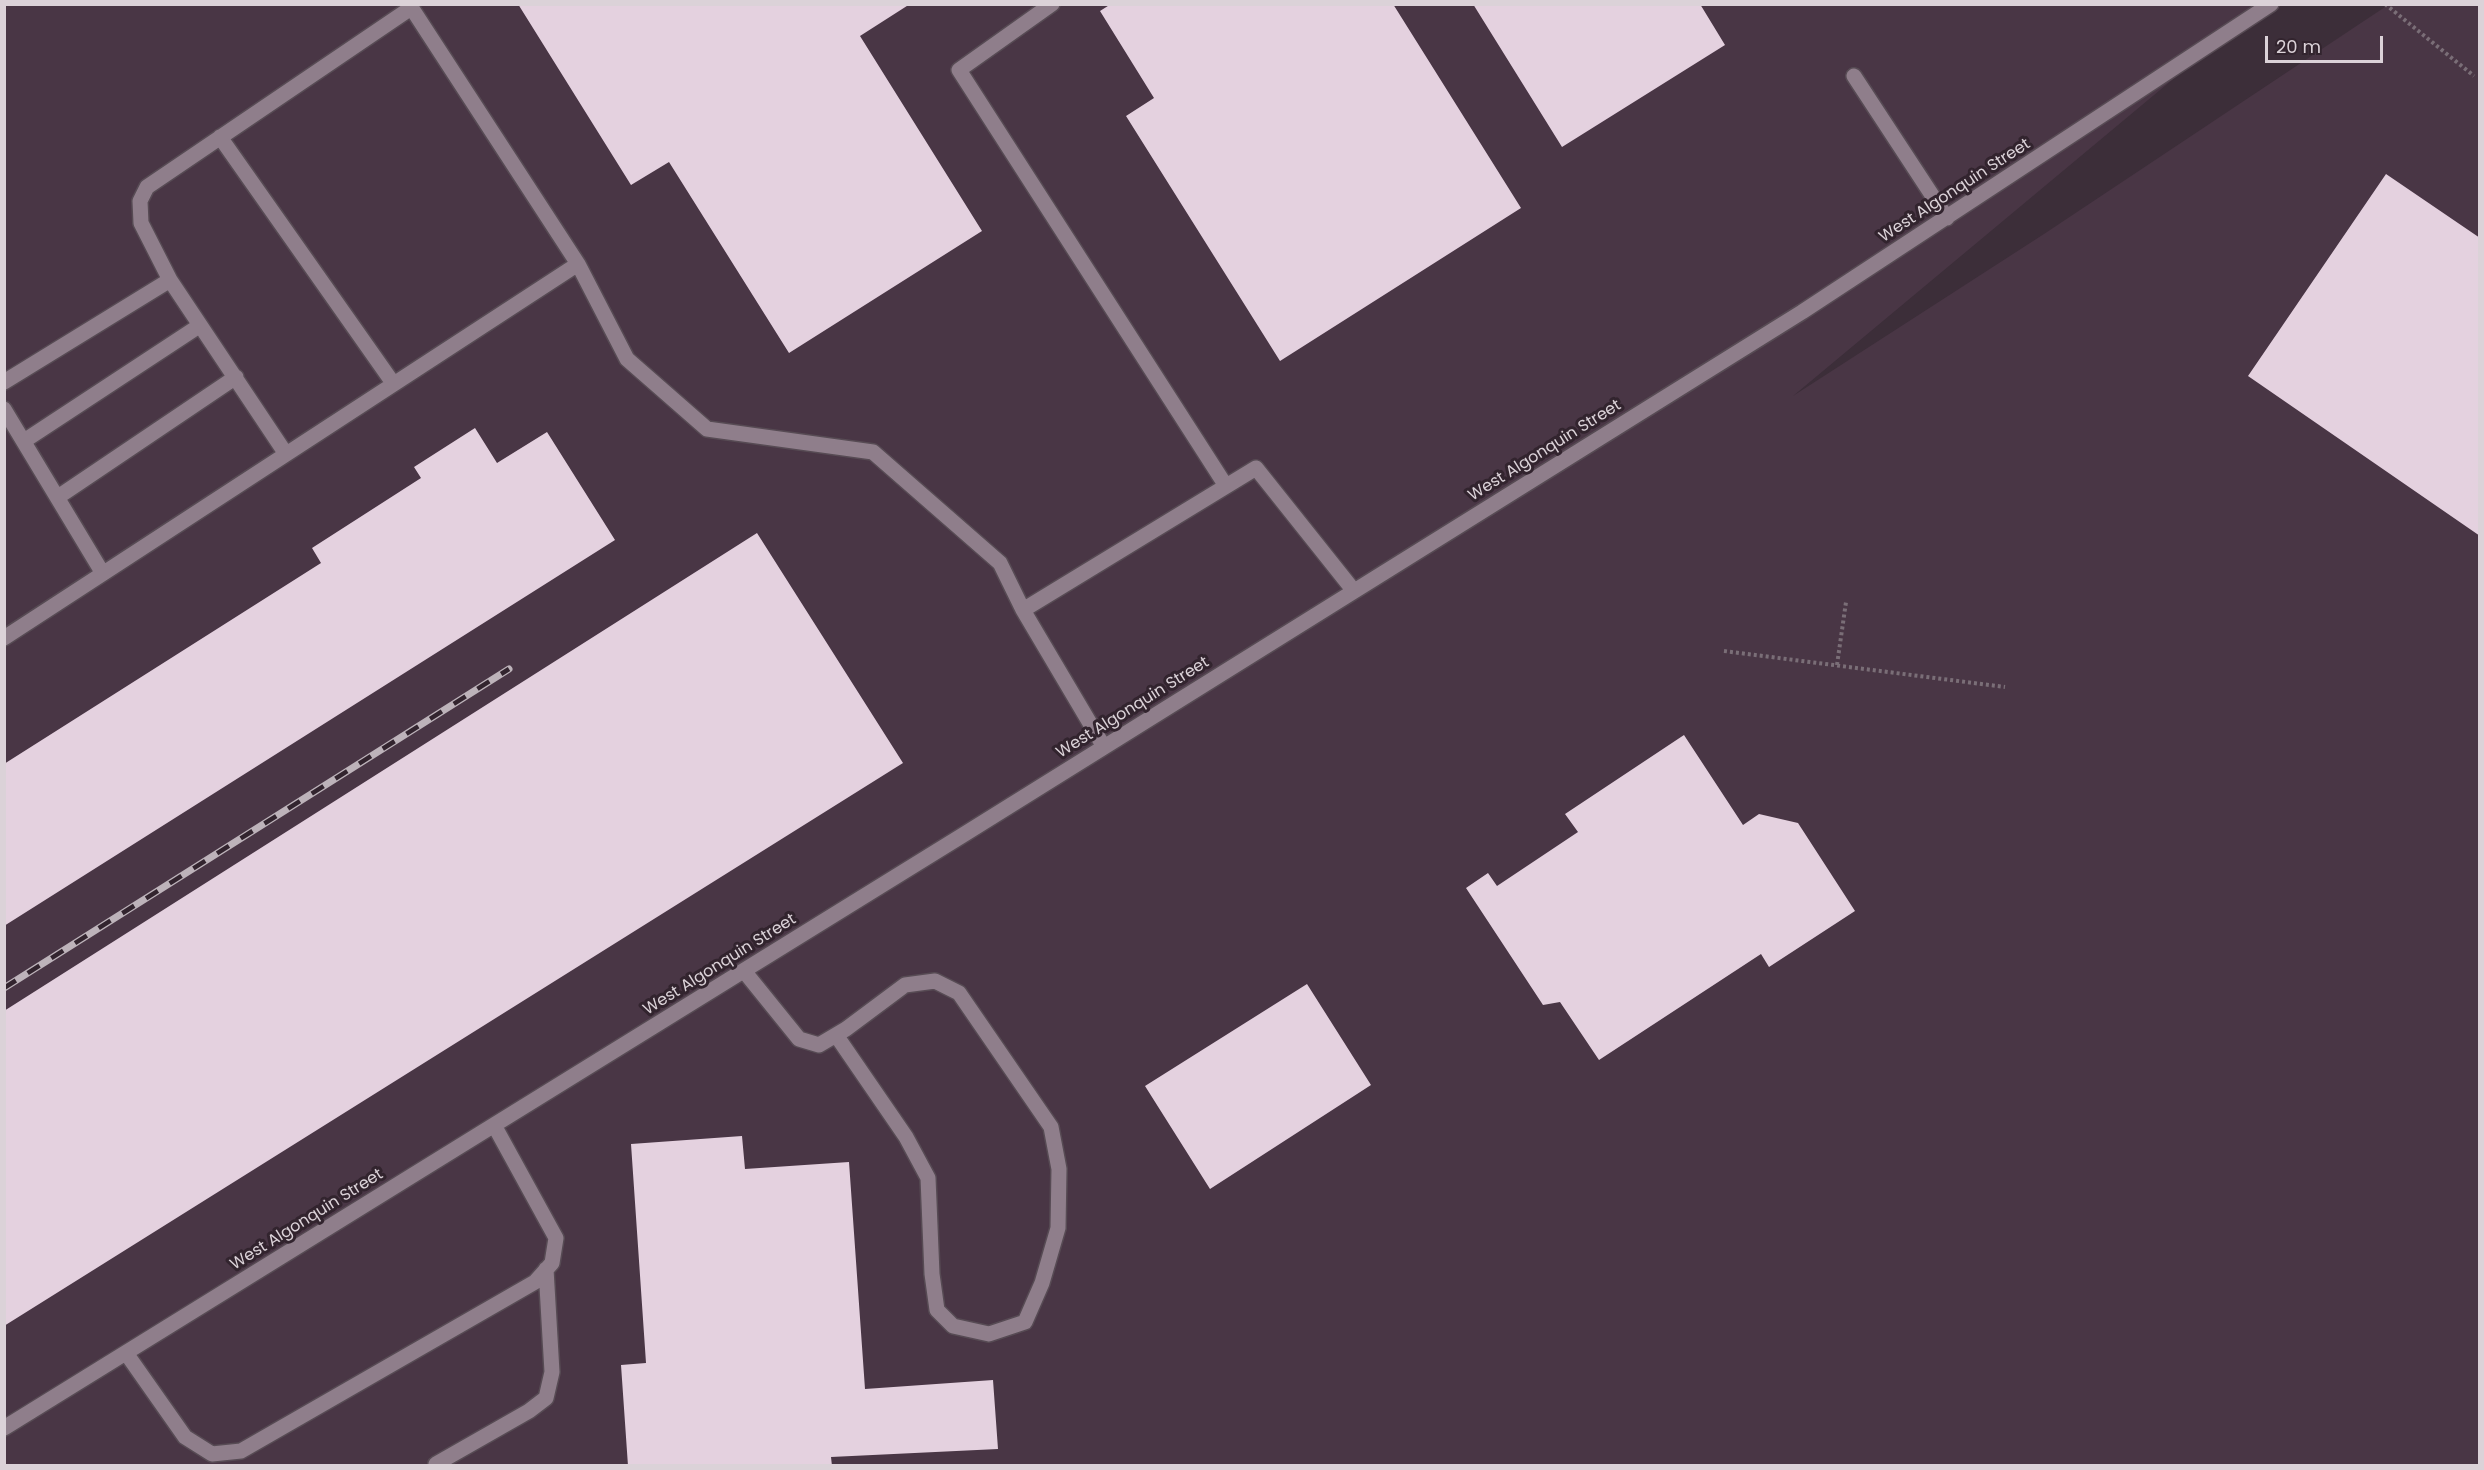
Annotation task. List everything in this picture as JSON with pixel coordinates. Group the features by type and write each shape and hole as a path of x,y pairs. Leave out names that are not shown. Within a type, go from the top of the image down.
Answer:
{"street":[{"path":"1052,4 959,70 1226,486"},
{"name":"West Algonquin Street","path":"4,1428 744,971 1802,312 2271,4"},
{"path":"286,454 170,280 141,223 140,201 147,187 410,6 578,264 627,359 707,429 873,453 1000,563 1023,610 1104,747"},
{"path":"1854,76 1947,218"},
{"path":"220,137 393,383"},
{"path":"4,638 578,264"},
{"path":"4,382 170,280"},
{"path":"24,441 199,326"},
{"path":"58,497 236,377"},
{"path":"4,409 102,572"},
{"path":"1023,610 1256,468 1354,591"},
{"path":"744,971 800,1039 819,1045 905,985 935,981 959,993 1051,1127 1059,1169 1058,1228 1042,1282 1025,1322 989,1334 953,1326 937,1310 932,1274 928,1178 906,1137 836,1035"},
{"path":"126,1353 185,1437 212,1454 241,1451 535,1282 552,1263 555,1238 495,1125"},
{"path":"436,1464 528,1411 546,1398 552,1372 546,1269"}],"path":[{"path":"2385,4 2474,76"},
{"path":"1837,665 1846,602"},
{"path":"1724,651 2005,687"}],"shaded area":[{"path":"5,5 2262,5 1793,396 2044,234 2388,5 2479,5 2479,1465 5,1466"}],"building":[{"path":"518,4 910,4 860,36 982,231 789,353 669,162 631,185"},
{"path":"1111,4 1393,4 1521,208 1280,361 1126,116 1154,98 1100,11"},
{"path":"1473,4 1700,4 1725,45 1562,147"},
{"path":"2386,174 2480,238 2480,536 2248,376"},
{"path":"475,428 497,463 547,432 615,540 4,926 4,764 321,563 312,548 421,478 414,467"},
{"path":"757,533 903,763 4,1326 4,1011"},
{"path":"1684,735 1743,825 1759,814 1798,823 1855,911 1769,967 1761,954 1599,1060 1560,1002 1543,1005 1466,888 1488,873 1497,886 1578,832 1565,814"},
{"path":"1307,984 1371,1085 1210,1189 1145,1086"},
{"path":"742,1136 745,1169 849,1162 865,1389 993,1380 998,1449 831,1457 832,1466 628,1466 621,1365 646,1363 631,1144"}],"railway":[{"path":"4,988 509,669"}]}
